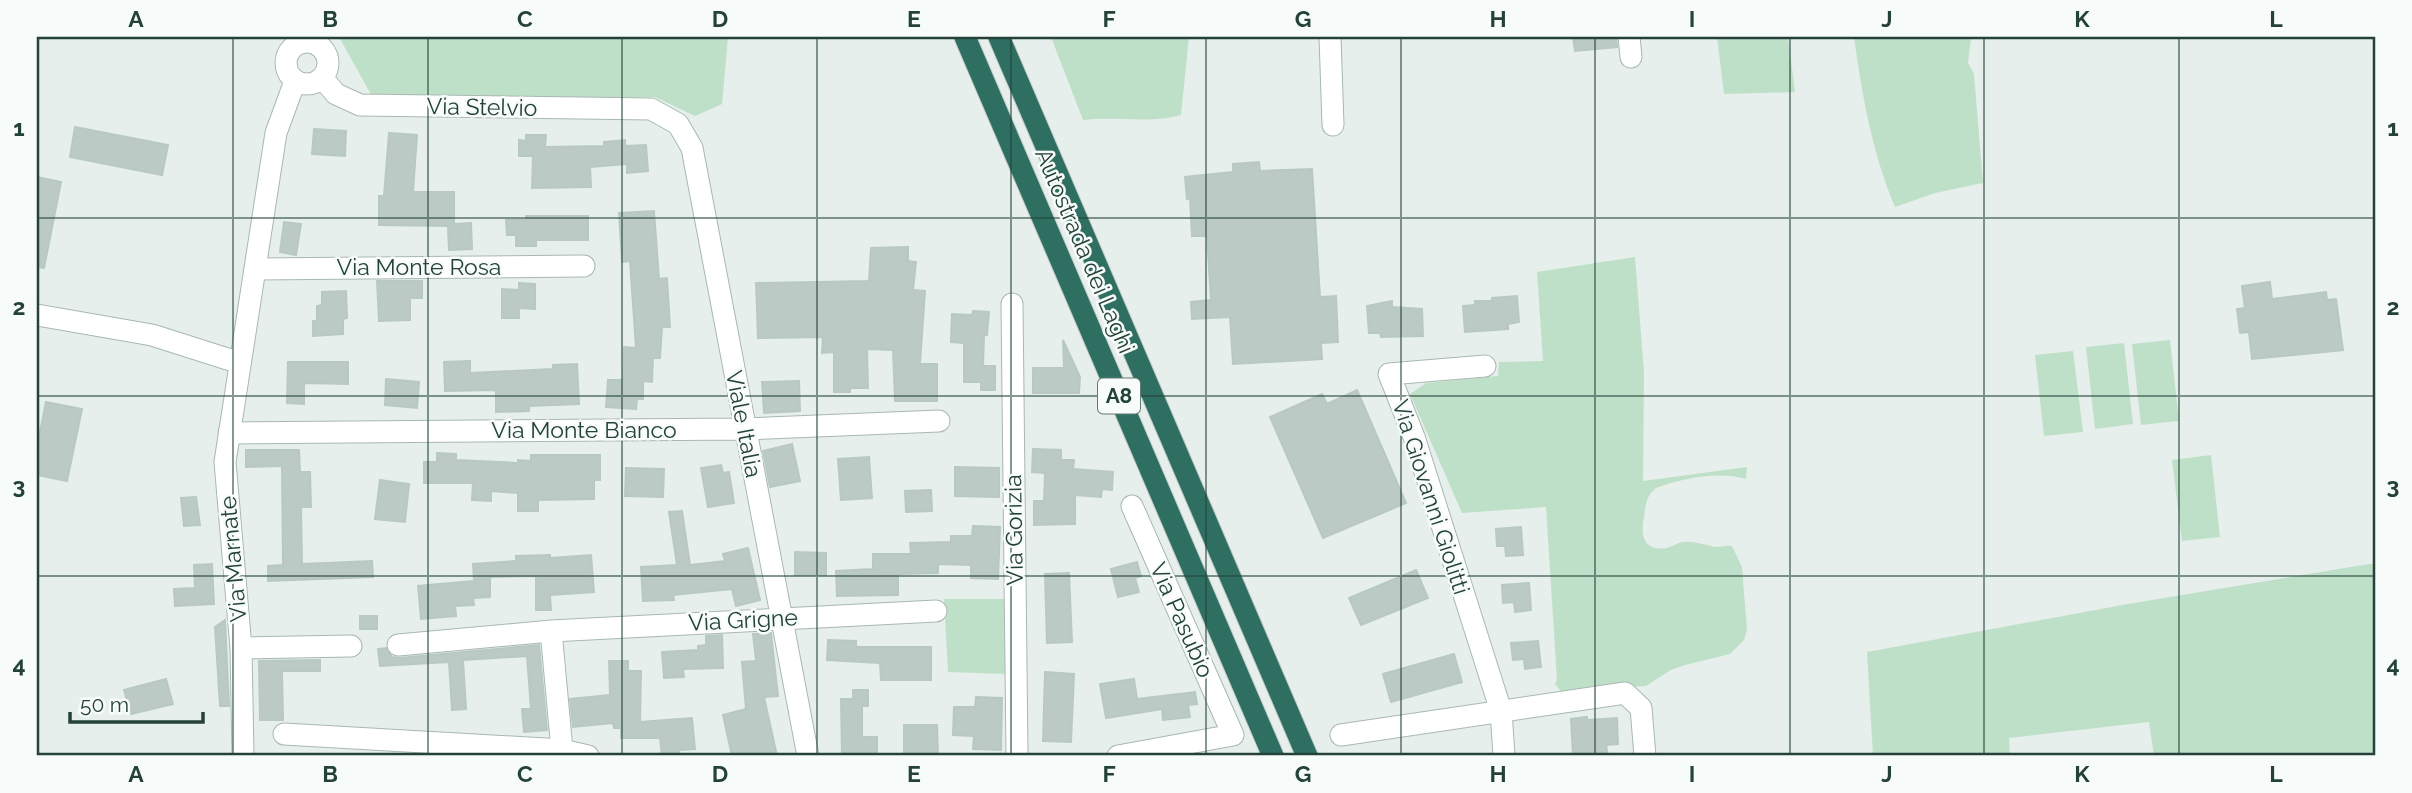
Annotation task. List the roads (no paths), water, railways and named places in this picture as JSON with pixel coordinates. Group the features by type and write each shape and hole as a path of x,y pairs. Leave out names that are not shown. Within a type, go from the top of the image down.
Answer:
{"highway":[{"name":"Autostrada dei Laghi","path":"965,37 1273,756"},
{"name":"Autostrada dei Laghi","path":"999,37 1307,756"}],"street":[{"path":"1330,37 1333,125"},
{"path":"304,42 320,46 329,60 323,79 311,85 295,81 286,67 290,44 304,42"},
{"name":"Via Stelvio","path":"323,79 337,94 360,105 651,109"},
{"name":"Via Marnate","path":"243,756 241,648 225,462 275,133 295,81"},
{"name":"Viale Italia","path":"651,109 678,124 692,148 808,756"},
{"name":"Via Monte Rosa","path":"255,268 584,266"},
{"name":"Via Gorizia","path":"1012,304 1017,756"},
{"path":"37,315 152,335 240,363"},
{"name":"Via Giovanni Giolitti","path":"1485,366 1389,374 1414,437 1501,711 1504,756"},
{"name":"Via Monte Bianco","path":"229,433 745,429 939,421"},
{"name":"Via Pasubio","path":"1132,506 1233,735 1210,748"},
{"name":"Via Grigne","path":"398,645 551,631 936,611"},
{"path":"551,631 562,750"},
{"path":"241,648 351,646"},
{"path":"1341,735 1625,693 1641,708 1645,756"},
{"path":"284,734 562,750 588,756"},
{"path":"1118,756 1210,748"}]}
